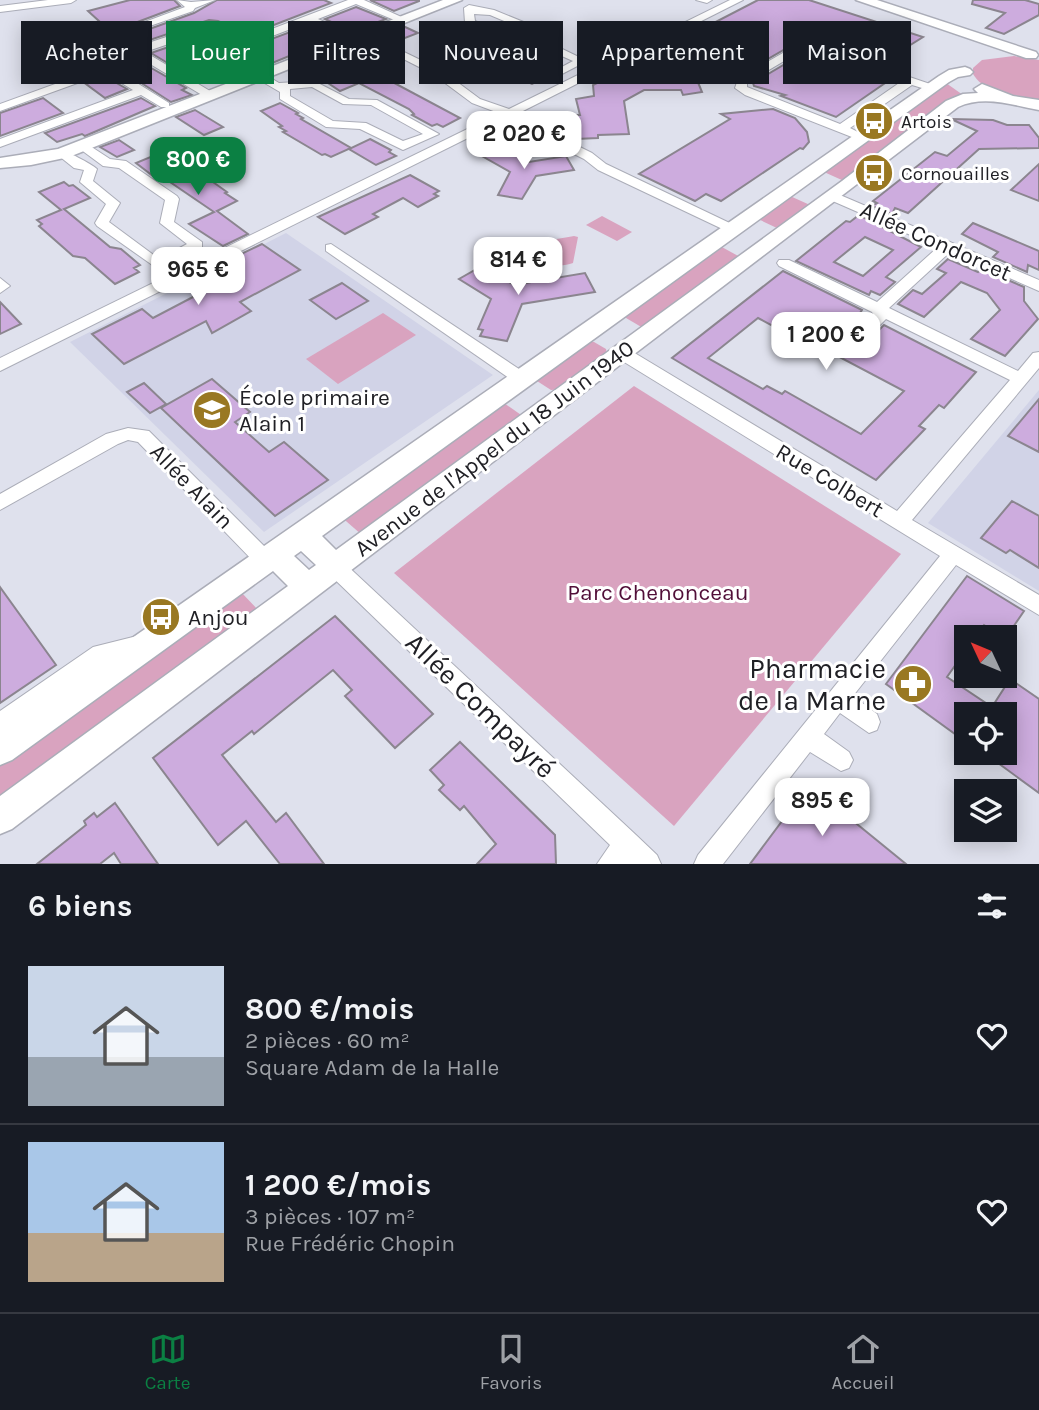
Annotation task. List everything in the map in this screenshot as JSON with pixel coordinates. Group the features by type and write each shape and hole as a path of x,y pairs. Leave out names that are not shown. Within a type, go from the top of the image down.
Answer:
{"street":[{"path":"0,9 71,0"},
{"path":"152,22 190,9 186,3 210,0"},
{"path":"274,33 357,0 403,20"},
{"path":"370,6 387,0"},
{"path":"701,0 707,0"},
{"path":"0,365 738,0"},
{"path":"846,0 968,42 979,88 995,96 1035,107"},
{"path":"863,0 1035,56"},
{"path":"400,21 454,5 469,8 478,12 491,12 544,34 550,47 582,61 559,72 499,46 501,36 470,23 469,8"},
{"path":"311,19 316,21"},
{"path":"852,133 749,93 741,88 742,81 807,47 818,48 921,84"},
{"path":"973,62 996,53 1035,56"},
{"path":"405,58 437,72 476,101 588,156 614,173 733,230 881,312 1021,379"},
{"path":"152,60 211,96"},
{"name":"Avenue de l'Appel du 18 Juin 1940","path":"0,749 801,182 852,133 921,84 954,73 973,62"},
{"path":"0,108 65,84"},
{"path":"131,84 164,105"},
{"path":"0,163 63,153 240,84"},
{"path":"274,84 277,86 286,91 284,97 330,124 362,126 402,146 433,134 373,102 347,102 314,84 277,86"},
{"path":"0,143 142,91"},
{"name":"Avenue de l'Appel du 18 Juin 1940","path":"0,817 622,353 775,254 833,196 958,100 995,96"},
{"path":"63,153 78,165 91,169 86,182 113,203 102,223 158,265 197,245 167,223 172,199 122,164 107,163 84,146"},
{"path":"801,182 833,196"},
{"name":"Allée Condorcet","path":"833,196 1039,286"},
{"path":"860,335 948,246"},
{"path":"331,248 557,401"},
{"path":"589,332 622,353"},
{"name":"Rue Colbert","path":"622,353 1039,606"},
{"path":"899,522 1039,357"},
{"name":"Allée Alain","path":"0,503 112,439 128,434 143,436 269,557"},
{"path":"302,534 334,566"},
{"path":"707,864 953,554"},
{"path":"269,557 307,587"},
{"name":"Allée Compayré","path":"334,566 648,864"},
{"path":"0,724 101,654 147,644"},
{"path":"838,698 869,722"},
{"path":"808,736 841,761"},
{"path":"610,864 627,844"}],"shaded area":[{"path":"286,233 493,375 264,532 70,342"},
{"path":"1039,390 1039,591 928,523"}],"green space":[{"path":"1014,56 1039,60 1039,102 993,91 973,74 973,68 982,60"},
{"path":"946,83 963,95 949,101 844,181 824,172"},
{"path":"790,196 810,205 779,229 758,219"},
{"path":"602,216 632,232 617,241 586,225"},
{"path":"578,237 573,263 551,264 533,253 545,242"},
{"path":"720,246 740,257 643,328 621,315"},
{"path":"383,313 416,335 338,384 306,359"},
{"path":"584,341 594,342 606,349 607,355 562,389 551,390 537,381 538,375"},
{"name":"Parc Chenonceau","path":"634,386 901,554 674,826 394,573"},
{"path":"501,401 524,417 362,535 339,515"},
{"path":"238,589 259,611 0,803 0,759"}],"building":[{"path":"130,0 174,0 180,6 140,21 99,21 88,11"},
{"path":"217,0 324,0 331,3 274,25 274,21 172,21 194,13"},
{"path":"370,0 419,0 419,1 394,11"},
{"path":"758,0 809,0 874,21 783,21 783,50 769,58 769,21 718,21"},
{"path":"973,0 1025,0 1039,4 1039,15 1004,34 986,28 1005,13 972,4"},
{"path":"356,7 386,19 329,21 325,19"},
{"path":"166,23 166,35 152,39 152,28"},
{"path":"405,27 418,33 405,38"},
{"path":"288,33 288,57 274,62 274,38"},
{"path":"911,33 923,37 911,45"},
{"path":"166,48 166,62 152,54"},
{"path":"783,65 783,84 884,84 836,117 781,96 785,95 754,86 753,84 769,84 769,74"},
{"path":"152,68 166,77 166,84 179,84 186,88 182,90 192,95 171,102 143,84 152,84"},
{"path":"86,84 118,84 127,89 105,98"},
{"path":"330,84 356,84 340,91"},
{"path":"361,84 396,84 460,118 443,127 437,124 432,126 412,115 414,114"},
{"path":"699,84 702,92 683,95 681,90 644,90 624,101 629,134 576,139 572,115 580,115 576,99 594,96 593,85"},
{"path":"43,98 63,113 0,136 0,113"},
{"path":"141,98 155,106 85,136 82,134 57,142 45,133"},
{"path":"280,103 298,113 296,114 303,118 301,119 351,148 331,157 322,155 283,132 286,131 279,127 282,126 261,111"},
{"path":"773,109 795,118 807,132 809,142 803,149 800,148 721,201 706,194 695,201 639,174 730,119 721,114"},
{"path":"195,110 223,127 204,135 176,117"},
{"path":"951,119 993,120 1007,125 1029,125 1039,138 1039,148 979,149 908,213 895,208 892,214 872,206 877,203 873,201 935,152 947,156 977,131"},
{"path":"370,139 391,150 389,152 396,156 376,165 349,149"},
{"path":"119,140 134,150 117,157 100,147"},
{"path":"499,147 529,162 566,156 574,170 536,176 522,199 498,195 510,172 482,156"},
{"path":"160,153 186,168 196,170 237,201 217,211 248,234 223,246 189,224 214,212 164,178 153,176 136,163"},
{"path":"1039,164 1039,201 1011,190"},
{"path":"410,175 439,191 434,194 438,196 418,207 403,198 373,214 378,217 345,234 318,217"},
{"path":"64,182 69,186 73,185 90,198 64,209 110,247 121,249 140,265 134,268 139,272 115,284 85,258 73,256 39,226 42,224 37,220 61,210 39,192"},
{"path":"859,215 921,247 886,277 895,282 880,295 871,291 869,295 796,261 846,221 850,222","holes":["865,237 893,250 863,276 834,262"]},
{"path":"973,223 1039,251 1039,270 1028,265 1027,272 993,257 998,252 962,234"},
{"path":"262,244 300,270 240,302 251,311 212,333 206,321 124,364 92,334 142,309 153,318 235,275 224,267 241,258 237,256"},
{"path":"948,259 978,272 982,269 1024,287 1024,301 1038,319 1005,356 971,339 1000,310 987,293 961,282 924,317 898,304 913,290 922,294 946,273 937,269"},
{"path":"482,266 514,285 585,273 595,292 522,304 507,341 480,336 483,330 478,329 491,299 459,279"},
{"path":"783,271 862,310 860,313 867,317 849,335 854,342 868,341 884,325 976,372 944,408 939,405 919,426 925,429 876,480 672,358","holes":["758,318 812,347 815,344 904,391 861,434 785,391 782,394 767,386 763,389 708,358"]},
{"path":"342,283 368,301 336,319 310,300"},
{"path":"0,302 21,324 0,334"},
{"path":"212,379 250,412 235,422 269,452 284,442 328,480 275,516 161,408"},
{"path":"144,383 166,404 150,413 127,392"},
{"path":"1039,399 1039,452 1008,436"},
{"path":"1012,501 1039,516 1039,568 1010,550 1006,553 981,538"},
{"path":"967,576 1024,611 1014,625 954,625 954,667 947,677 954,682 954,688 964,688 984,702 954,702 954,733 886,684"},
{"path":"0,587 56,665 0,703"},
{"path":"335,616 433,714 395,748 345,696 352,690 333,670 254,734 252,731 222,755 276,822 286,813 324,864 280,864 246,821 218,845 153,758"},
{"path":"1017,684 1039,699 1039,793 1001,765 1017,765 1017,702 995,702 1004,688 1017,688"},
{"path":"460,742 555,835 556,864 477,864 496,844 464,806 460,810 439,790 444,785 430,770"},
{"path":"809,785 906,864 750,864"},
{"path":"115,803 158,864 121,864 114,853 100,864 37,864 86,825 84,821 94,813 97,817"}],"place":[{"name":"Artois","path":"874,121"},
{"name":"Cornouailles","path":"874,173"},
{"name":"École primaire Alain 1","path":"212,410"},
{"name":"Anjou","path":"161,617"},
{"name":"Pharmacie de la Marne","path":"913,684"}]}
